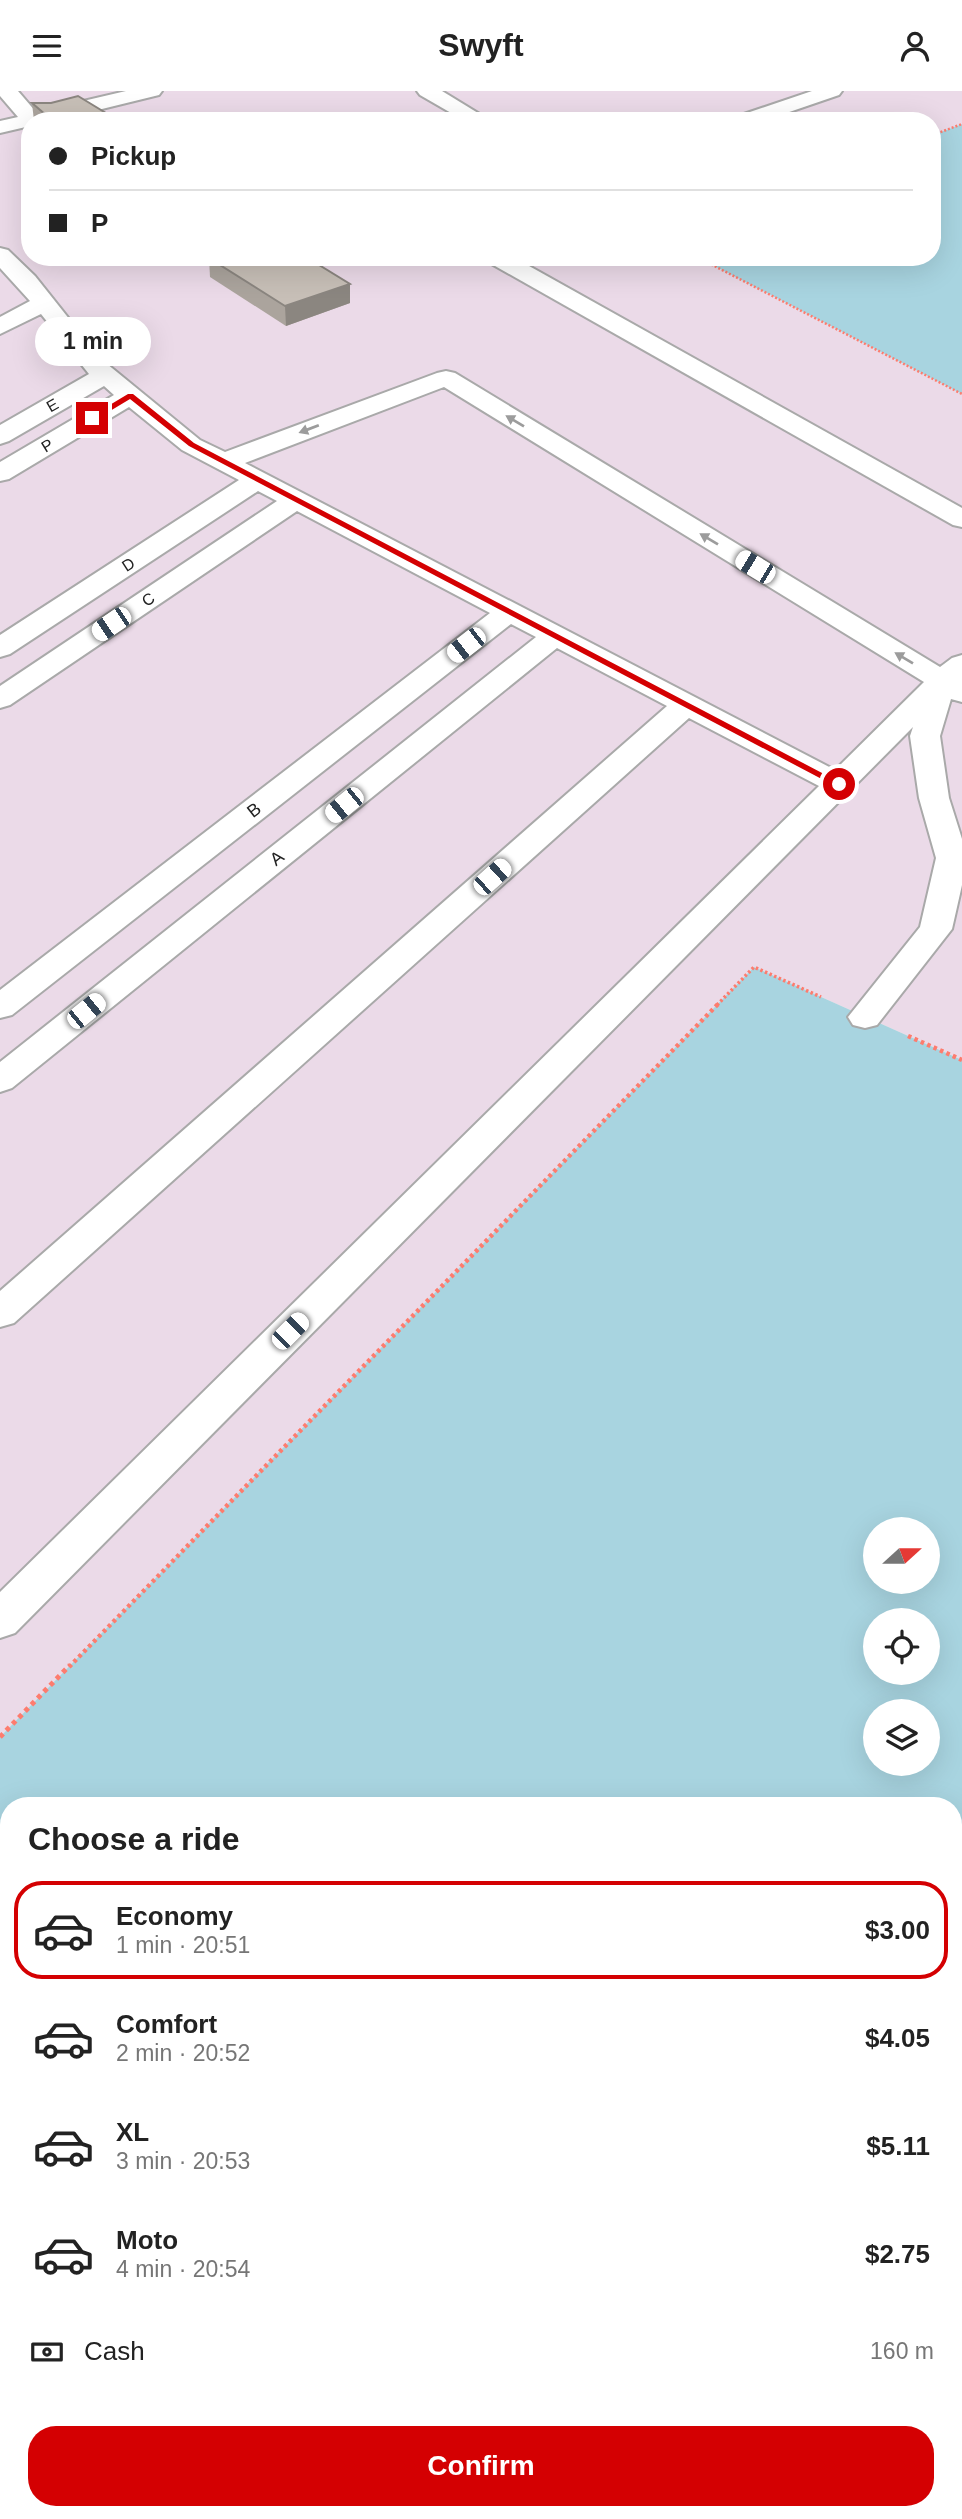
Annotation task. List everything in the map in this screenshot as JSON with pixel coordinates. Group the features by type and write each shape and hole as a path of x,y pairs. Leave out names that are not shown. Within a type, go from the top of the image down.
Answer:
{"lane":[{"path":"7,91 25,112"},
{"path":"86,91 125,112"},
{"path":"57,112 152,91"},
{"path":"427,91 465,112"},
{"path":"769,112 832,91"},
{"path":"0,127 21,121"},
{"path":"0,255 27,281 92,364 191,445 839,784"},
{"path":"512,266 962,519"},
{"path":"0,327 44,303"},
{"name":"E","path":"0,436 105,375"},
{"path":"223,462 446,378 955,679"},
{"name":"P","path":"0,473 131,395"},
{"name":"D","path":"0,648 257,479"},
{"name":"C","path":"0,699 296,500"},
{"name":"B","path":"0,1007 509,612"},
{"name":"A","path":"0,1080 554,636"},
{"path":"0,1620 839,784 955,679"},
{"path":"865,1017 936,929 952,858 934,798 925,736 955,679"},
{"path":"0,1313 686,705"}],"path":[{"path":"941,132 962,124"},
{"path":"715,266 962,394"},
{"path":"0,1737 754,967 962,1060"}],"shaded area":[{"path":"0,91 962,91 962,124 941,132 941,112 21,112 21,266 714,266 962,394 962,1060 754,967 0,1737"}],"water":[{"path":"962,124 962,394 714,266 941,266 941,132"},
{"path":"754,967 962,1060 962,1797 0,1797 0,1737"}],"building":[{"path":"78,96 104,112 42,112 32,103 51,103"},
{"path":"222,266 321,266 350,284 285,306"}],"route":[{"path":"92,418 131,395 191,445 839,784"}]}
